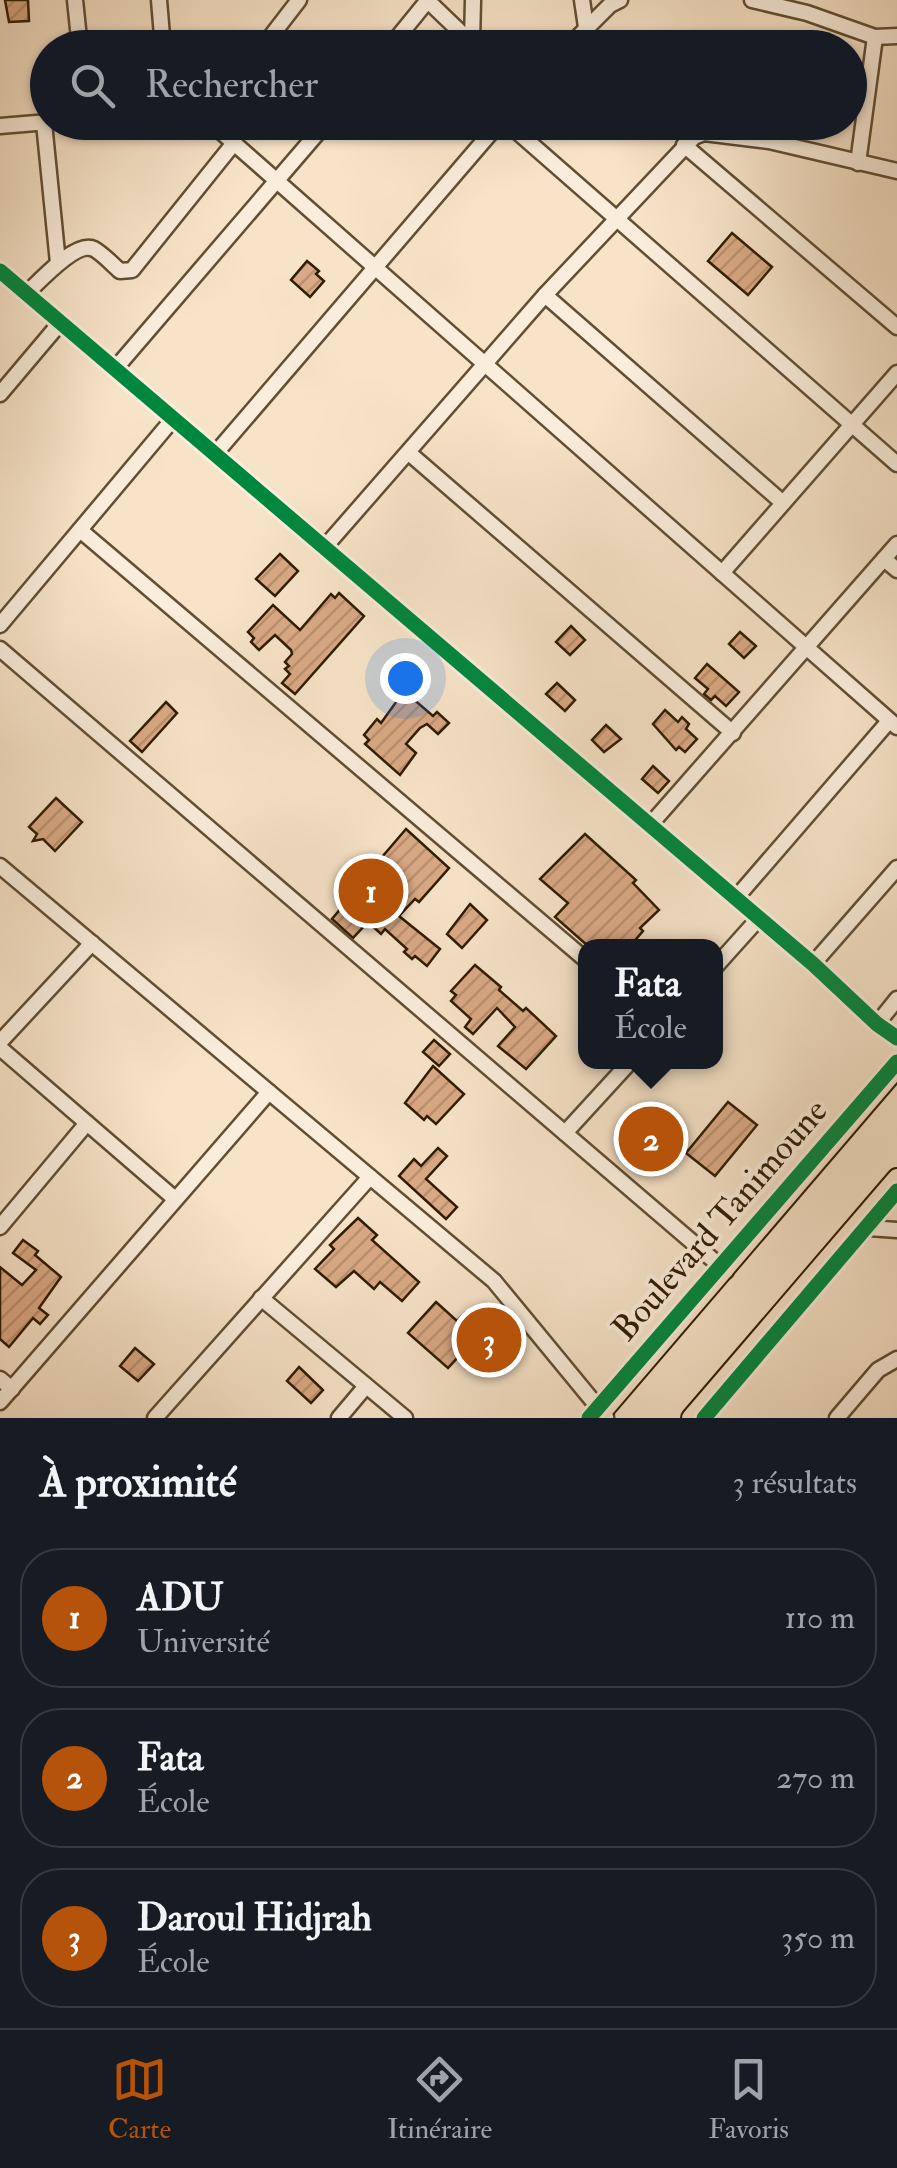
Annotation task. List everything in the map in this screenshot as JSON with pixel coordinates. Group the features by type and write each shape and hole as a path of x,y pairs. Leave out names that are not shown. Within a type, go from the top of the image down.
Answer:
{"main road":[{"name":"Boulevard Tanimoune","path":"602,1416 897,1068"},
{"path":"690,1418 897,1178"}],"street":[{"path":"75,0 78,30"},
{"path":"158,0 162,30"},
{"path":"276,30 299,0"},
{"path":"473,0 474,30"},
{"path":"582,0 586,27"},
{"path":"583,30 620,0"},
{"path":"752,0 855,30"},
{"path":"793,0 806,13"},
{"path":"404,30 428,1 458,30"},
{"path":"867,34 897,36"},
{"path":"867,96 875,37"},
{"path":"0,126 30,124"},
{"path":"47,140 58,263"},
{"path":"230,140 893,724 736,898"},
{"path":"114,369 311,140"},
{"path":"215,454 488,140"},
{"path":"525,140 897,464"},
{"path":"324,548 545,296 693,140"},
{"path":"752,140 897,170"},
{"path":"858,163 861,140"},
{"path":"26,294 58,263 88,247 120,271 132,270 234,144"},
{"path":"684,146 897,327"},
{"path":"0,272 897,1038"},
{"path":"545,296 783,504"},
{"path":"0,394 60,323"},
{"path":"722,573 897,373"},
{"path":"0,625 172,418"},
{"path":"409,453 732,733"},
{"path":"80,530 578,953"},
{"path":"650,825 897,544"},
{"path":"884,559 897,570"},
{"path":"0,649 726,1271"},
{"path":"0,866 494,1281 602,1416"},
{"path":"813,964 897,868"},
{"path":"723,958 759,918"},
{"path":"92,943 0,1045 175,1200"},
{"path":"877,1024 897,999"},
{"path":"565,1133 624,1069"},
{"path":"0,1402 6,1384 269,1092"},
{"path":"2,1221 87,1123"},
{"path":"156,1418 370,1177"},
{"path":"854,1227 897,1230"},
{"path":"260,1298 405,1418"},
{"path":"837,1418 878,1370 897,1359"},
{"path":"338,1418 366,1386"}],"building":[{"path":"5,0 28,0 29,21 9,22"},
{"path":"732,233 772,267 748,295 708,261"},
{"path":"307,261 324,281 310,297 291,280"},
{"path":"280,554 298,571 275,596 256,579"},
{"path":"339,593 364,616 295,694 282,683 290,674 285,662 291,650 275,635 259,650 248,632 273,605 300,630 331,594 335,598"},
{"path":"571,626 585,640 570,655 556,642"},
{"path":"740,632 756,646 744,658 729,644"},
{"path":"707,664 739,692 726,706 715,696 711,700 704,694 708,689 695,678"},
{"path":"557,683 575,700 565,711 546,694"},
{"path":"404,691 433,716 437,712 449,723 438,734 427,724 420,728 406,744 416,753 400,775 365,744 369,740 364,735 377,719 381,723"},
{"path":"166,702 177,713 142,752 130,741"},
{"path":"665,710 678,722 682,717 689,724 686,729 697,739 685,752 679,747 676,750 653,724"},
{"path":"606,725 621,739 604,752 592,740"},
{"path":"653,766 669,781 658,793 642,779"},
{"path":"56,798 82,822 55,851 43,839 33,841 37,834 29,827"},
{"path":"406,829 449,868 419,902 415,899 399,916 440,949 427,966 404,952 407,949 385,929 381,934 368,922 353,938 332,919 366,887 381,868 376,864"},
{"path":"585,834 636,880 633,883 659,910 640,928 643,931 636,939 580,939 555,917 568,903 540,879"},
{"path":"470,904 487,920 462,948 447,934"},
{"path":"475,965 556,1036 526,1069 498,1046 515,1027 497,1008 473,1034 465,1027 471,1019 451,1001 456,995 451,991"},
{"path":"434,1040 450,1054 439,1066 423,1052"},
{"path":"433,1066 464,1094 436,1124 427,1116 424,1120 405,1103"},
{"path":"728,1102 757,1125 715,1176 686,1153"},
{"path":"438,1148 447,1156 426,1179 457,1207 446,1219 399,1176 414,1159 421,1166"},
{"path":"358,1218 377,1235 372,1240 419,1282 402,1301 380,1282 374,1289 354,1271 336,1287 315,1269 334,1249 330,1245"},
{"path":"23,1240 61,1277 39,1308 48,1315 40,1324 33,1318 9,1347 0,1339 0,1267 22,1285 36,1270 13,1253"},
{"path":"436,1302 457,1321 465,1313 494,1335 483,1347 474,1340 448,1368 408,1333"},
{"path":"135,1348 154,1364 138,1381 120,1366"},
{"path":"299,1367 323,1390 311,1403 287,1381"}],"cycle path":[{"path":"0,271 897,1038"},
{"path":"589,1418 897,1062"},
{"path":"704,1418 897,1191"}],"place":[{"name":"ADU","path":"371,891"},
{"name":"Fata","path":"651,1139"},
{"name":"Daroul Hidjrah","path":"489,1340"}]}
